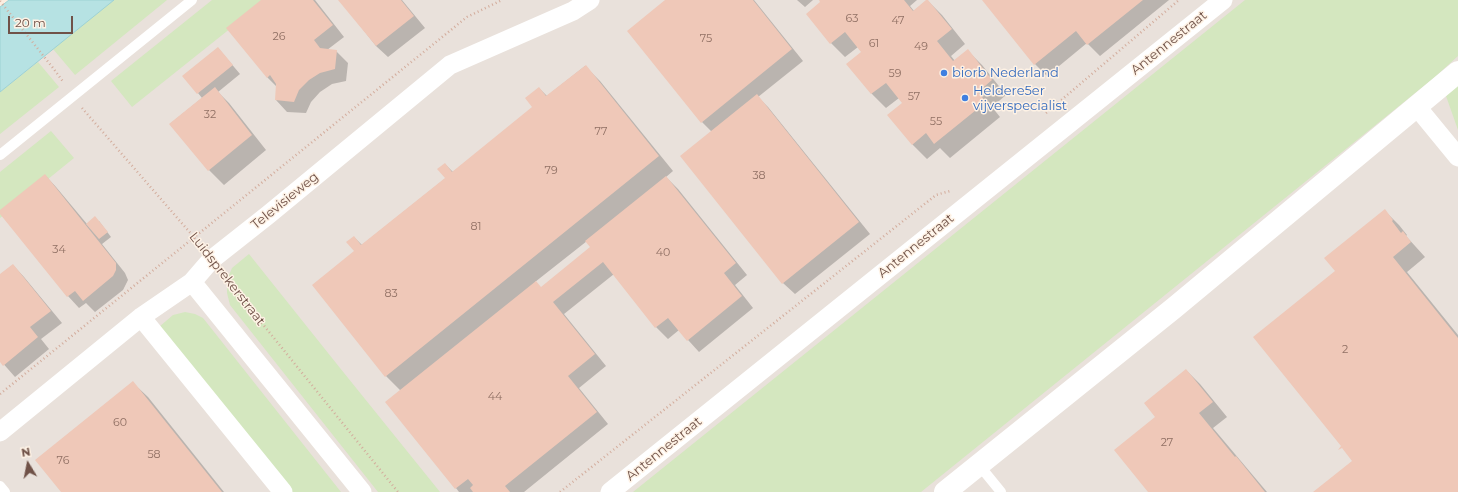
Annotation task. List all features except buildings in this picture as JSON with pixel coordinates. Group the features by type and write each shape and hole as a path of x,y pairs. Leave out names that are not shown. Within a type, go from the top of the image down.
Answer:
{"street":[{"name":"Televisieweg","path":"0,432 141,317 192,282 211,260 450,65 573,11 590,0"},
{"name":"Antennestraat","path":"610,492 1223,0"},
{"path":"945,492 1174,308 1458,72"},
{"path":"1417,107 1458,158"},
{"path":"192,282 362,492"},
{"path":"141,317 283,492"}],"lane":[{"path":"0,155 192,0"},
{"path":"979,465 1001,492"},
{"path":"0,486 5,492"}],"path":[{"path":"0,394 468,17 502,0"},
{"path":"1041,118 1179,0"},
{"name":"Luidsprekerstraat","path":"0,1 53,68 73,97 194,237 398,492"},
{"path":"560,492 936,194 955,190"}],"shaded area":[{"path":"98,0 1458,0 1458,492 0,492 0,78"}],"green space":[{"path":"114,0 167,0 75,75 53,49"},
{"path":"212,0 266,0 132,107 111,81"},
{"path":"1245,0 1458,0 1458,56 1435,77 921,492 633,492"},
{"path":"38,62 59,87 0,134 0,92"},
{"path":"1458,83 1458,130 1446,96"},
{"path":"51,131 74,158 0,218 0,172"},
{"path":"249,254 440,492 378,492 230,305 227,293 227,280 232,268"},
{"path":"185,312 195,314 203,318 341,492 288,492 159,327 173,315"}],"water":[{"path":"9,0 114,0 0,92 0,7"}],"place":[{"name":"biorb Nederland","path":"944,73"},
{"name":"Heldere5er vijverspecialist","path":"965,98"}]}
